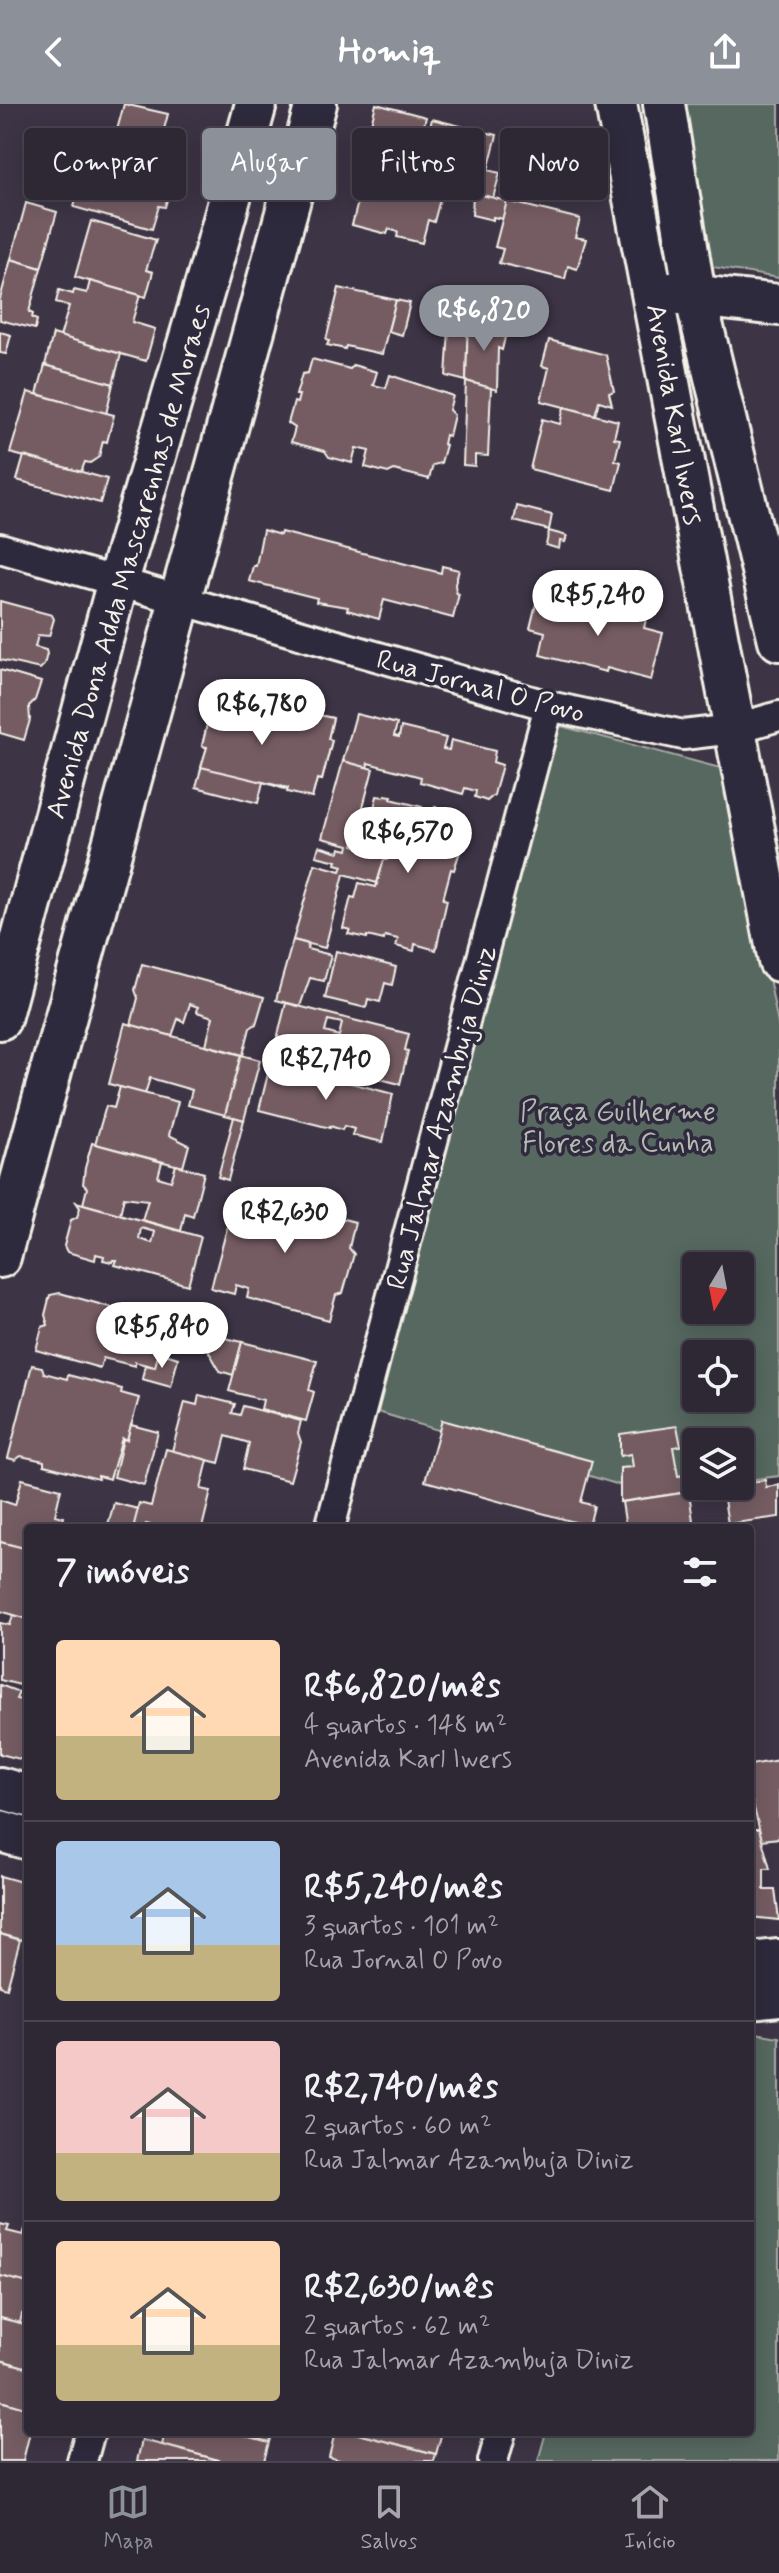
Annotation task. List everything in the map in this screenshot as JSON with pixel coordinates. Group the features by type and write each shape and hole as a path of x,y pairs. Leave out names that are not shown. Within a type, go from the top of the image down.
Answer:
{"main road":[{"name":"Avenida Dona Adda Mascarenhas de Moraes","path":"0,1019 118,581 256,104"},
{"path":"0,1257 316,104"},
{"name":"Avenida Karl Iwers","path":"616,104 779,961"},
{"name":"Avenida Karl Iwers","path":"664,104 695,295 779,640"},
{"path":"654,292 779,305"},
{"path":"0,1788 24,1795"},
{"path":"0,1831 24,1838"},
{"path":"754,1963 779,1960"},
{"path":"754,1999 779,1996"}],"street":[{"name":"Rua Jornal O Povo","path":"0,548 549,706 683,735 734,729 779,716"},
{"name":"Rua Jalmar Azambuja Diniz","path":"331,1524 549,706"},
{"path":"82,2461 89,2436"},
{"path":"493,2461 500,2436"}],"green space":[{"path":"682,104 779,104 779,278 707,266"},
{"name":"Praça Guilherme Flores da Cunha","path":"557,725 728,770 779,1029 779,1476 754,1479 754,1428 682,1428 682,1488 646,1493 378,1412"},
{"path":"754,2033 779,2037 779,2461 538,2461 545,2436 754,2436"}],"building":[{"path":"124,104 168,114 164,128 118,128"},
{"path":"376,104 426,117 423,128 370,128"},
{"path":"432,119 469,128 430,128"},
{"path":"484,132 497,135 488,170 500,173 493,198 484,195"},
{"path":"484,196 507,201 503,219 472,215 473,200 484,200"},
{"path":"76,200 167,200 165,207 159,206 152,229 74,207"},
{"path":"358,200 440,200 434,222 428,220 422,243 397,237 398,232 389,229 387,234 352,225"},
{"path":"507,201 580,219 575,237 586,239 577,269 568,266 565,279 499,263 503,249 495,247"},
{"path":"26,203 57,212 41,268 11,259"},
{"path":"91,221 156,240 146,270 153,272 146,297 75,277"},
{"path":"11,259 41,268 29,312 37,320 35,329 0,320 0,299"},
{"path":"90,281 140,295 132,322 155,329 146,361 60,337 69,306 56,302 59,290 73,294 74,290 87,293"},
{"path":"339,288 396,300 382,354 327,345"},
{"path":"396,300 410,303 402,335 388,331"},
{"path":"450,314 468,319 466,381 446,376"},
{"path":"468,319 507,329 502,350 498,348 497,390 466,381"},
{"path":"0,332 11,335 6,354 0,353"},
{"path":"53,334 121,354 113,384 45,365"},
{"path":"549,340 606,355 614,391 609,393 612,405 599,401 595,415 541,401 549,368 542,366"},
{"path":"312,359 377,372 373,385 386,388 390,375 453,396 449,410 454,415 449,436 445,435 443,444 446,445 441,463 433,465 429,479 365,467 369,451 356,448 352,463 329,457 325,451 291,442 295,428 288,423 294,402 297,403 302,374 308,373"},
{"path":"45,365 113,384 106,414 37,394"},
{"path":"466,381 491,388 488,456 475,455 475,466 463,465"},
{"path":"28,392 114,415 107,442 103,441 99,457 90,463 85,462 81,472 10,453"},
{"path":"564,407 618,421 614,438 620,439 615,460 621,462 614,490 530,469 542,419 560,424"},
{"path":"24,456 107,479 100,503 17,480"},
{"path":"517,506 552,515 549,530 514,521"},
{"path":"263,530 441,573 442,566 459,570 455,584 456,593 459,594 453,618 384,600 379,619 347,610 348,607 316,602 317,598 249,581 253,566 256,566"},
{"path":"549,531 567,536 565,542 560,541 559,549 546,545"},
{"path":"537,600 580,611 583,602 646,619 644,628 663,633 651,680 540,655 545,632 530,628"},
{"path":"0,601 52,615 54,619 49,636 38,635 35,647 46,650 47,654 40,669 0,660"},
{"path":"0,670 41,682 35,700 29,706 30,720 24,740 0,733"},
{"path":"218,681 235,685 234,691 251,696 250,699 333,718 328,739 332,740 322,780 317,779 312,798 263,782 258,803 196,787 207,747 202,746 211,708 217,709 220,699 214,698"},
{"path":"218,681 235,685 234,691 251,696 250,699 333,718 328,739 332,740 322,780 317,779 312,798 287,792 288,788 201,767 207,747 202,746 211,708 217,709 220,699 214,698"},
{"path":"356,714 397,724 394,736 399,737 401,727 446,738 443,749 449,750 451,740 495,751 493,762 502,765 494,795 487,801 475,797 476,791 465,788 463,794 420,782 421,777 368,763 367,768 343,761"},
{"path":"343,761 373,769 353,845 389,855 384,860 377,883 344,874 325,948 293,940 315,864 341,871 343,866 336,864 337,861 316,856 319,846 339,852 340,848 348,850 349,845 322,838"},
{"path":"385,795 422,807 420,814 432,817 435,807 451,812 449,818 469,823 443,899 447,900 436,950 415,944 414,951 396,946 398,939 385,936 384,940 367,938 348,934 350,930 343,928 351,897 355,898 359,883 376,887 384,860 387,860 390,849 369,844 373,829 369,828 377,796"},
{"path":"293,940 308,944 307,949 331,955 324,981 310,978 300,1006 276,1000"},
{"path":"336,951 396,967 392,985 385,983 380,1002 368,999 366,1008 325,998"},
{"path":"142,964 264,997 256,1024 250,1028 243,1055 206,1045 213,1017 197,1012 198,1007 190,1004 184,1022 178,1019 172,1036 131,1025"},
{"path":"286,1003 409,1034 400,1084 368,1076 369,1071 361,1069 360,1073 274,1051","holes":["328,1020 342,1023 339,1036 325,1032"]},
{"path":"125,1023 241,1055 225,1115 188,1105 192,1090 150,1078 145,1094 109,1084"},
{"path":"241,1055 260,1060 244,1120 225,1115"},
{"path":"271,1062 393,1094 383,1142 352,1135 354,1129 344,1126 342,1130 330,1128 259,1110"},
{"path":"120,1087 178,1102 169,1135 189,1145 183,1167 95,1144 106,1106 114,1108"},
{"path":"234,1117 244,1120 228,1180 218,1177"},
{"path":"92,1143 162,1162 158,1177 171,1181 176,1165 204,1173 193,1216 185,1213 181,1231 142,1220 148,1200 124,1197 120,1214 83,1204 87,1188 83,1184 85,1168"},
{"path":"237,1191 355,1222 349,1248 354,1254 343,1293 336,1295 329,1320 247,1298 249,1289 236,1285 234,1294 211,1288"},
{"path":"76,1202 201,1237 188,1285 115,1265 117,1260 103,1260 104,1256 96,1254 95,1260 67,1252 64,1246 71,1220 77,1217 80,1208","holes":["141,1228 155,1232 152,1243 139,1239"]},
{"path":"60,1293 167,1323 155,1367 135,1362 135,1366 103,1358 100,1368 36,1350 42,1327 48,1325 45,1315 50,1295"},
{"path":"213,1335 242,1342 233,1375 220,1371 209,1352"},
{"path":"242,1342 317,1361 309,1390 314,1392 306,1421 261,1409 263,1400 229,1391"},
{"path":"159,1352 178,1358 171,1387 142,1379 145,1365 155,1367"},
{"path":"32,1365 42,1367 44,1373 67,1379 68,1375 122,1389 121,1393 139,1398 127,1440 122,1438 110,1479 98,1476 98,1479 21,1456 15,1460 8,1458"},
{"path":"199,1395 235,1404 232,1413 240,1415 243,1406 301,1421 298,1433 301,1442 290,1481 243,1469 249,1443 226,1436 219,1463 172,1451 185,1402 197,1405"},
{"path":"442,1420 592,1461 581,1502 594,1506 590,1524 582,1524 425,1481"},
{"path":"131,1425 158,1432 144,1485 114,1477 123,1439 127,1440"},
{"path":"677,1426 681,1446 673,1447 678,1476 682,1475 682,1493 620,1502 620,1468 633,1467 631,1454 620,1456 620,1434"},
{"path":"166,1449 208,1460 201,1489 211,1491 203,1524 133,1524 139,1503 151,1506"},
{"path":"22,1479 61,1489 55,1515 64,1517 63,1521 68,1524 24,1524 24,1548 0,1542 0,1500 15,1505"},
{"path":"765,1480 766,1487 779,1485 779,1517 728,1524 724,1500 754,1500 754,1482"},
{"path":"682,1493 682,1500 690,1500 693,1524 625,1524 622,1502"},
{"path":"114,1503 138,1509 134,1524 108,1524"},
{"path":"0,1542 24,1548 24,1618 0,1611"},
{"path":"13,1615 24,1618 24,1686 0,1680 0,1623 10,1625"},
{"path":"0,1685 19,1692 16,1699 24,1700 24,1760 0,1754"},
{"path":"779,1760 779,1838 762,1840 754,1808 754,1764"},
{"path":"754,1829 759,1829 770,1869 764,1869 764,1890 775,1890 779,1920 754,1917"},
{"path":"0,1876 24,1883 24,1937 23,1940 0,1934"},
{"path":"0,1934 20,1940 7,1988 0,1986"},
{"path":"0,2224 9,2226 7,2231 23,2235 24,2232 24,2282 0,2276"},
{"path":"0,2276 24,2282 24,2314 20,2323 0,2318"},
{"path":"0,2318 24,2324 24,2367 0,2360"},
{"path":"0,2360 24,2367 24,2408 0,2401"},
{"path":"0,2401 24,2408 24,2436 29,2436 23,2461 0,2461"},
{"path":"164,2436 247,2436 269,2442 264,2461 222,2461 162,2445"},
{"path":"247,2436 271,2436 269,2442"},
{"path":"334,2436 366,2436 436,2454 434,2461 342,2461 329,2457"},
{"path":"366,2436 441,2436 436,2454"},
{"path":"142,2440 162,2445 222,2461 137,2461"}]}
